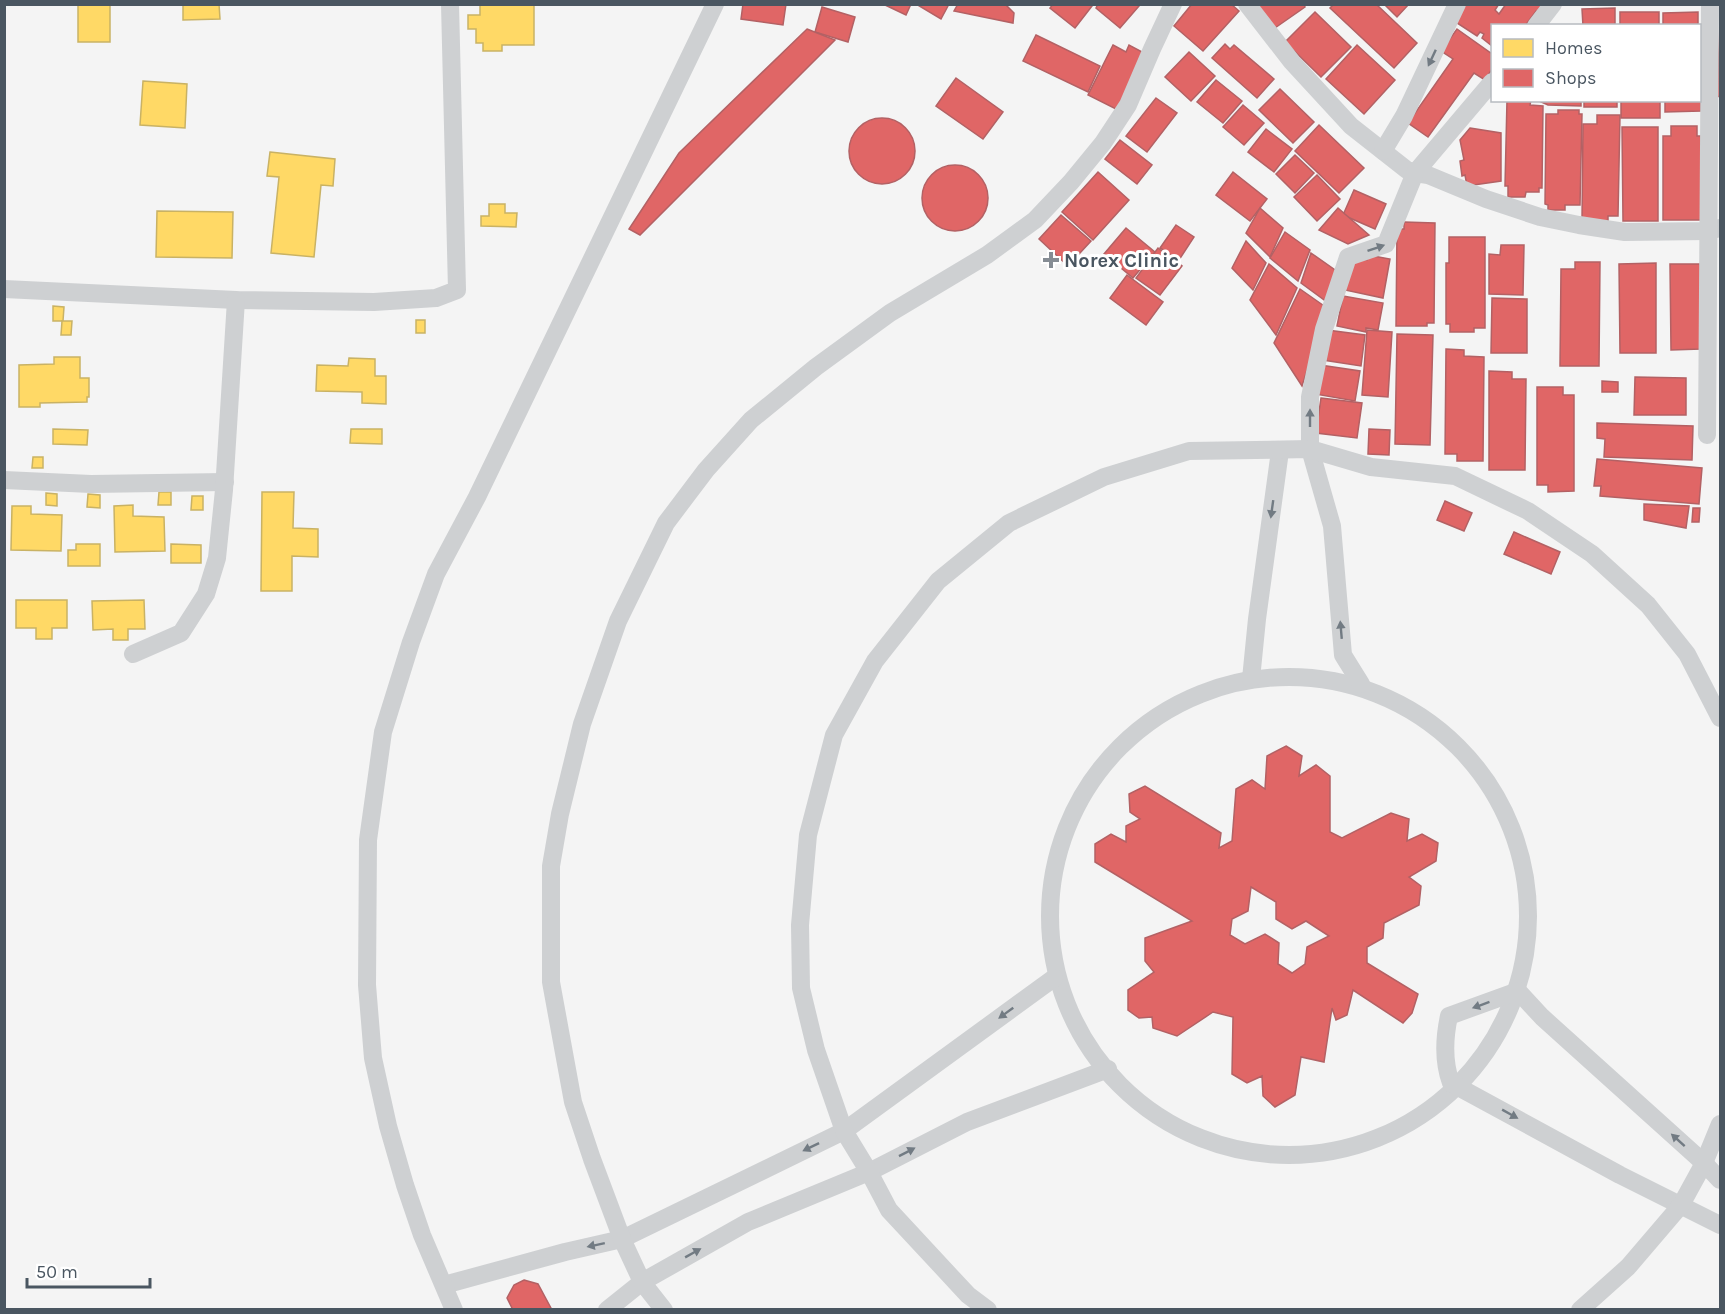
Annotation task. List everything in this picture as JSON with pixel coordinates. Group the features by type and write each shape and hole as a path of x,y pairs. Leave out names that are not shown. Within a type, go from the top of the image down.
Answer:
{"street":[{"path":"4,289 236,300 374,302 436,298 457,290 450,4"},
{"path":"454,1310 422,1235 405,1185 388,1126 373,1058 367,985 368,840 383,732 411,642 436,574 482,487 715,4"},
{"path":"664,1310 642,1281 622,1239 592,1159 573,1102 551,982 551,867 560,814 582,724 618,621 666,523 706,470 751,420 816,367 890,314 987,255 1035,220 1071,182 1103,143 1128,105 1173,4"},
{"path":"1247,4 1292,62 1351,126 1407,170 1428,175 1486,199 1540,217 1579,225 1625,232 1714,229"},
{"path":"1383,151 1404,116 1457,4"},
{"path":"1538,24 1553,4"},
{"path":"1707,435 1714,229 1710,4"},
{"path":"1361,684 1344,655 1332,526 1310,449 1310,397 1324,329 1348,258 1386,244 1415,173 1491,83"},
{"path":"133,654 182,633 206,594 217,558 225,482 236,300"},
{"path":"988,1310 968,1294 889,1210 844,1131 816,1050 801,988 800,925 808,835 834,735 875,661 938,581 1009,523 1104,477 1189,452 1310,449 1371,467 1455,476 1528,511 1592,554 1648,605 1687,654 1720,718"},
{"path":"1251,678 1280,451"},
{"path":"4,480 91,484 225,482"},
{"path":"1327,677 1361,684 1419,715 1470,757 1514,826 1527,883 1529,940 1518,991 1492,1043 1458,1086 1434,1108 1385,1133 1346,1148 1284,1153 1244,1151 1197,1137 1160,1118 1108,1069 1079,1034 1054,978 1047,914 1053,864 1079,800 1102,768 1128,741 1166,714 1206,694 1251,678 1327,677"},
{"path":"444,1285 622,1239 844,1131 1054,978"},
{"path":"1518,991 1449,1016 1445,1034 1445,1068 1451,1083 1620,1175 1720,1224"},
{"path":"1518,991 1542,1017 1720,1180"},
{"path":"607,1310 642,1281 748,1222 869,1172 967,1122 1108,1069"},
{"path":"1580,1310 1628,1267 1682,1205 1704,1163 1720,1124"}],"building: Homes":[{"path":"78,4 110,4 110,42 78,42"},
{"path":"183,4 219,4 220,19 183,20"},
{"path":"480,4 534,4 534,45 502,45 502,51 483,51 483,43 476,43 476,29 468,29 468,15 480,15"},
{"path":"143,81 187,84 185,128 140,125"},
{"path":"270,152 335,159 333,186 321,185 314,257 271,253 279,177 267,176"},
{"path":"489,204 505,204 505,213 517,213 516,227 481,226 481,216 489,216"},
{"path":"157,211 233,212 232,258 156,257"},
{"path":"53,306 64,307 63,321 53,321"},
{"path":"416,320 425,320 425,333 416,333"},
{"path":"62,321 72,321 71,335 61,335"},
{"path":"54,357 80,357 80,378 89,378 87,402 40,403 40,407 19,407 19,365 54,364"},
{"path":"349,358 375,359 375,376 386,376 386,404 362,403 362,392 316,391 317,365 348,366"},
{"path":"53,429 88,430 87,445 53,444"},
{"path":"351,429 382,429 382,444 350,443"},
{"path":"33,457 43,457 43,468 32,468"},
{"path":"159,492 171,492 171,505 158,505"},
{"path":"262,492 294,492 293,528 318,529 318,557 292,556 292,591 261,591"},
{"path":"46,493 57,494 57,506 46,505"},
{"path":"88,494 100,495 100,508 87,507"},
{"path":"192,496 203,496 203,510 191,510"},
{"path":"133,505 133,516 164,517 165,551 115,552 114,506"},
{"path":"12,506 31,506 31,514 62,515 61,551 11,550"},
{"path":"76,544 100,544 100,566 68,566 68,550 76,550"},
{"path":"171,544 201,545 201,563 171,563"},
{"path":"16,600 67,600 67,628 52,628 52,639 36,639 36,628 16,628"},
{"path":"144,600 145,629 128,629 128,640 113,640 113,629 93,630 92,601"}],"building: Shops":[{"path":"743,4 786,4 783,25 741,19"},
{"path":"883,4 911,4 906,15"},
{"path":"916,4 949,4 941,19"},
{"path":"958,4 1005,4 1014,13 1013,23 954,11"},
{"path":"1053,4 1090,4 1092,6 1075,28 1050,8"},
{"path":"1098,4 1137,4 1139,6 1120,28 1096,8"},
{"path":"1192,4 1231,4 1239,11 1203,51 1174,26"},
{"path":"1255,4 1304,4 1305,7 1272,30"},
{"path":"1334,4 1376,4 1417,43 1394,68 1330,8"},
{"path":"1384,4 1409,4 1397,17"},
{"path":"1466,4 1499,4 1495,10 1499,14 1506,4 1546,4 1540,14 1536,11 1526,24 1491,24 1491,45 1482,38 1484,34 1480,32 1477,36 1454,21"},
{"path":"822,7 855,17 848,42 815,32"},
{"path":"1615,8 1615,24 1583,24 1582,9"},
{"path":"1315,12 1351,47 1321,77 1285,42"},
{"path":"1620,12 1659,12 1659,24 1620,24"},
{"path":"1698,12 1698,24 1663,24 1663,13"},
{"path":"1720,23 1720,97 1717,96"},
{"path":"807,29 835,40 640,235 629,229 679,153"},
{"path":"1457,29 1491,53 1491,71 1485,80 1474,73 1428,137 1408,123 1453,59 1441,51"},
{"path":"1036,35 1100,66 1088,92 1023,61"},
{"path":"1225,44 1230,49 1234,45 1274,79 1257,98 1212,58"},
{"path":"1113,45 1126,52 1129,45 1146,54 1118,110 1088,95"},
{"path":"1357,45 1395,80 1364,114 1326,79"},
{"path":"1189,52 1215,76 1191,101 1165,77"},
{"path":"956,78 1003,112 983,139 936,106"},
{"path":"1216,80 1242,101 1223,123 1197,102"},
{"path":"1280,89 1314,122 1293,143 1259,110"},
{"path":"1156,98 1177,113 1147,152 1126,136"},
{"path":"1507,102 1531,102 1530,105 1543,106 1542,188 1539,188 1539,192 1526,192 1525,197 1508,197 1508,186 1505,186"},
{"path":"1541,102 1581,102 1581,106 1548,105"},
{"path":"1584,102 1617,102 1617,107 1584,107"},
{"path":"1621,102 1660,102 1660,118 1621,118"},
{"path":"1665,102 1701,102 1701,111 1665,112"},
{"path":"1243,105 1264,123 1244,145 1223,127"},
{"path":"1558,110 1579,110 1579,114 1582,114 1580,205 1565,205 1565,210 1548,210 1548,205 1545,204 1546,114 1558,114"},
{"path":"1597,115 1620,115 1618,216 1608,216 1608,221 1582,221 1583,124 1597,124"},
{"path":"876,118 888,118 900,123 910,133 915,151 913,164 900,179 888,184 876,184 864,179 854,169 849,157 849,145 854,133 864,123"},
{"path":"1319,125 1364,168 1339,193 1295,151"},
{"path":"1671,126 1697,126 1697,136 1701,136 1701,220 1663,220 1663,136 1671,136"},
{"path":"1622,127 1658,127 1658,221 1623,221"},
{"path":"1470,128 1501,133 1501,181 1467,186 1465,175 1462,176 1460,161 1464,160 1460,140"},
{"path":"1266,129 1292,149 1274,172 1248,152"},
{"path":"1120,140 1152,165 1137,184 1105,159"},
{"path":"1295,155 1314,173 1295,193 1276,174"},
{"path":"948,165 962,165 974,170 983,179 988,198 986,211 979,222 962,231 948,231 936,226 927,217 922,205 922,191 927,179 936,170"},
{"path":"1098,172 1129,200 1093,240 1062,212"},
{"path":"1233,172 1267,199 1250,221 1216,195"},
{"path":"1317,175 1340,199 1317,221 1294,197"},
{"path":"1354,190 1386,204 1375,229 1343,215"},
{"path":"1260,208 1283,228 1270,257 1246,233"},
{"path":"1338,208 1369,235 1348,244 1319,230"},
{"path":"1061,215 1091,241 1068,266 1039,239"},
{"path":"1404,222 1435,223 1434,323 1427,323 1427,326 1396,326 1397,229 1404,229"},
{"path":"1176,225 1194,237 1179,260 1160,248"},
{"path":"1126,228 1155,252 1133,278 1104,254"},
{"path":"1285,232 1310,250 1298,281 1270,258"},
{"path":"1449,237 1485,237 1485,328 1474,328 1474,332 1450,332 1450,324 1446,324 1446,263 1449,263"},
{"path":"1246,241 1266,263 1253,290 1232,268"},
{"path":"1501,245 1524,245 1523,295 1489,294 1489,254 1500,255"},
{"path":"1158,248 1182,266 1160,295 1136,278"},
{"path":"1311,253 1338,272 1327,302 1301,283"},
{"path":"1368,255 1390,259 1383,298 1345,290 1351,257 1367,260"},
{"path":"1575,262 1600,262 1599,366 1560,366 1561,269 1575,269"},
{"path":"1656,263 1656,353 1620,353 1619,264"},
{"path":"1269,264 1297,288 1276,335 1250,300"},
{"path":"1670,264 1700,264 1701,349 1671,350"},
{"path":"1127,275 1163,302 1146,325 1110,298"},
{"path":"1300,289 1327,308 1302,386 1274,343"},
{"path":"1343,296 1383,303 1378,330 1366,328 1366,332 1337,326"},
{"path":"1492,298 1527,299 1527,353 1491,353"},
{"path":"1327,330 1365,335 1361,366 1323,360"},
{"path":"1367,330 1392,332 1388,397 1362,395"},
{"path":"1397,334 1433,335 1430,445 1395,444"},
{"path":"1446,349 1464,350 1464,356 1484,357 1483,461 1457,461 1457,454 1445,454"},
{"path":"1320,365 1360,371 1355,401 1315,394"},
{"path":"1489,371 1512,372 1512,379 1526,379 1525,470 1489,470"},
{"path":"1635,377 1686,378 1686,415 1634,415"},
{"path":"1602,381 1618,382 1618,392 1602,392"},
{"path":"1537,387 1563,387 1563,395 1574,395 1574,491 1548,492 1548,485 1537,485"},
{"path":"1321,398 1362,403 1357,438 1316,433"},
{"path":"1597,423 1693,426 1692,460 1604,457 1605,439 1597,438"},
{"path":"1369,429 1390,430 1389,455 1368,454"},
{"path":"1597,459 1702,468 1699,504 1600,496 1601,486 1594,486"},
{"path":"1445,501 1472,513 1464,531 1437,520"},
{"path":"1644,504 1689,506 1686,528 1644,520"},
{"path":"1693,508 1700,508 1699,522 1692,522"},
{"path":"1514,532 1560,552 1551,574 1504,554"},
{"path":"1286,746 1302,756 1299,776 1316,765 1330,776 1330,832 1342,838 1391,813 1409,819 1407,841 1422,834 1438,843 1436,861 1409,877 1421,886 1419,905 1384,923 1383,938 1367,947 1367,963 1418,994 1412,1013 1403,1023 1353,990 1347,1015 1336,1020 1332,1008 1324,1062 1301,1057 1295,1095 1275,1107 1263,1096 1262,1076 1247,1083 1232,1074 1233,1017 1213,1012 1177,1036 1153,1028 1152,1017 1139,1018 1128,1010 1128,990 1154,972 1145,961 1145,938 1192,921 1095,862 1095,844 1111,834 1126,842 1126,826 1140,819 1130,812 1129,794 1145,786 1221,833 1219,848 1232,841 1236,789 1252,780 1265,789 1267,756","holes":["1251,887 1276,902 1276,919 1292,929 1306,921 1329,936 1307,947 1305,964 1292,973 1278,964 1279,943 1265,934 1245,944 1230,935 1232,919 1248,911"]},
{"path":"524,1280 538,1284 552,1310 513,1310 507,1298 514,1285"}],"place":[{"name":"Norex Clinic","path":"1051,260"}]}
